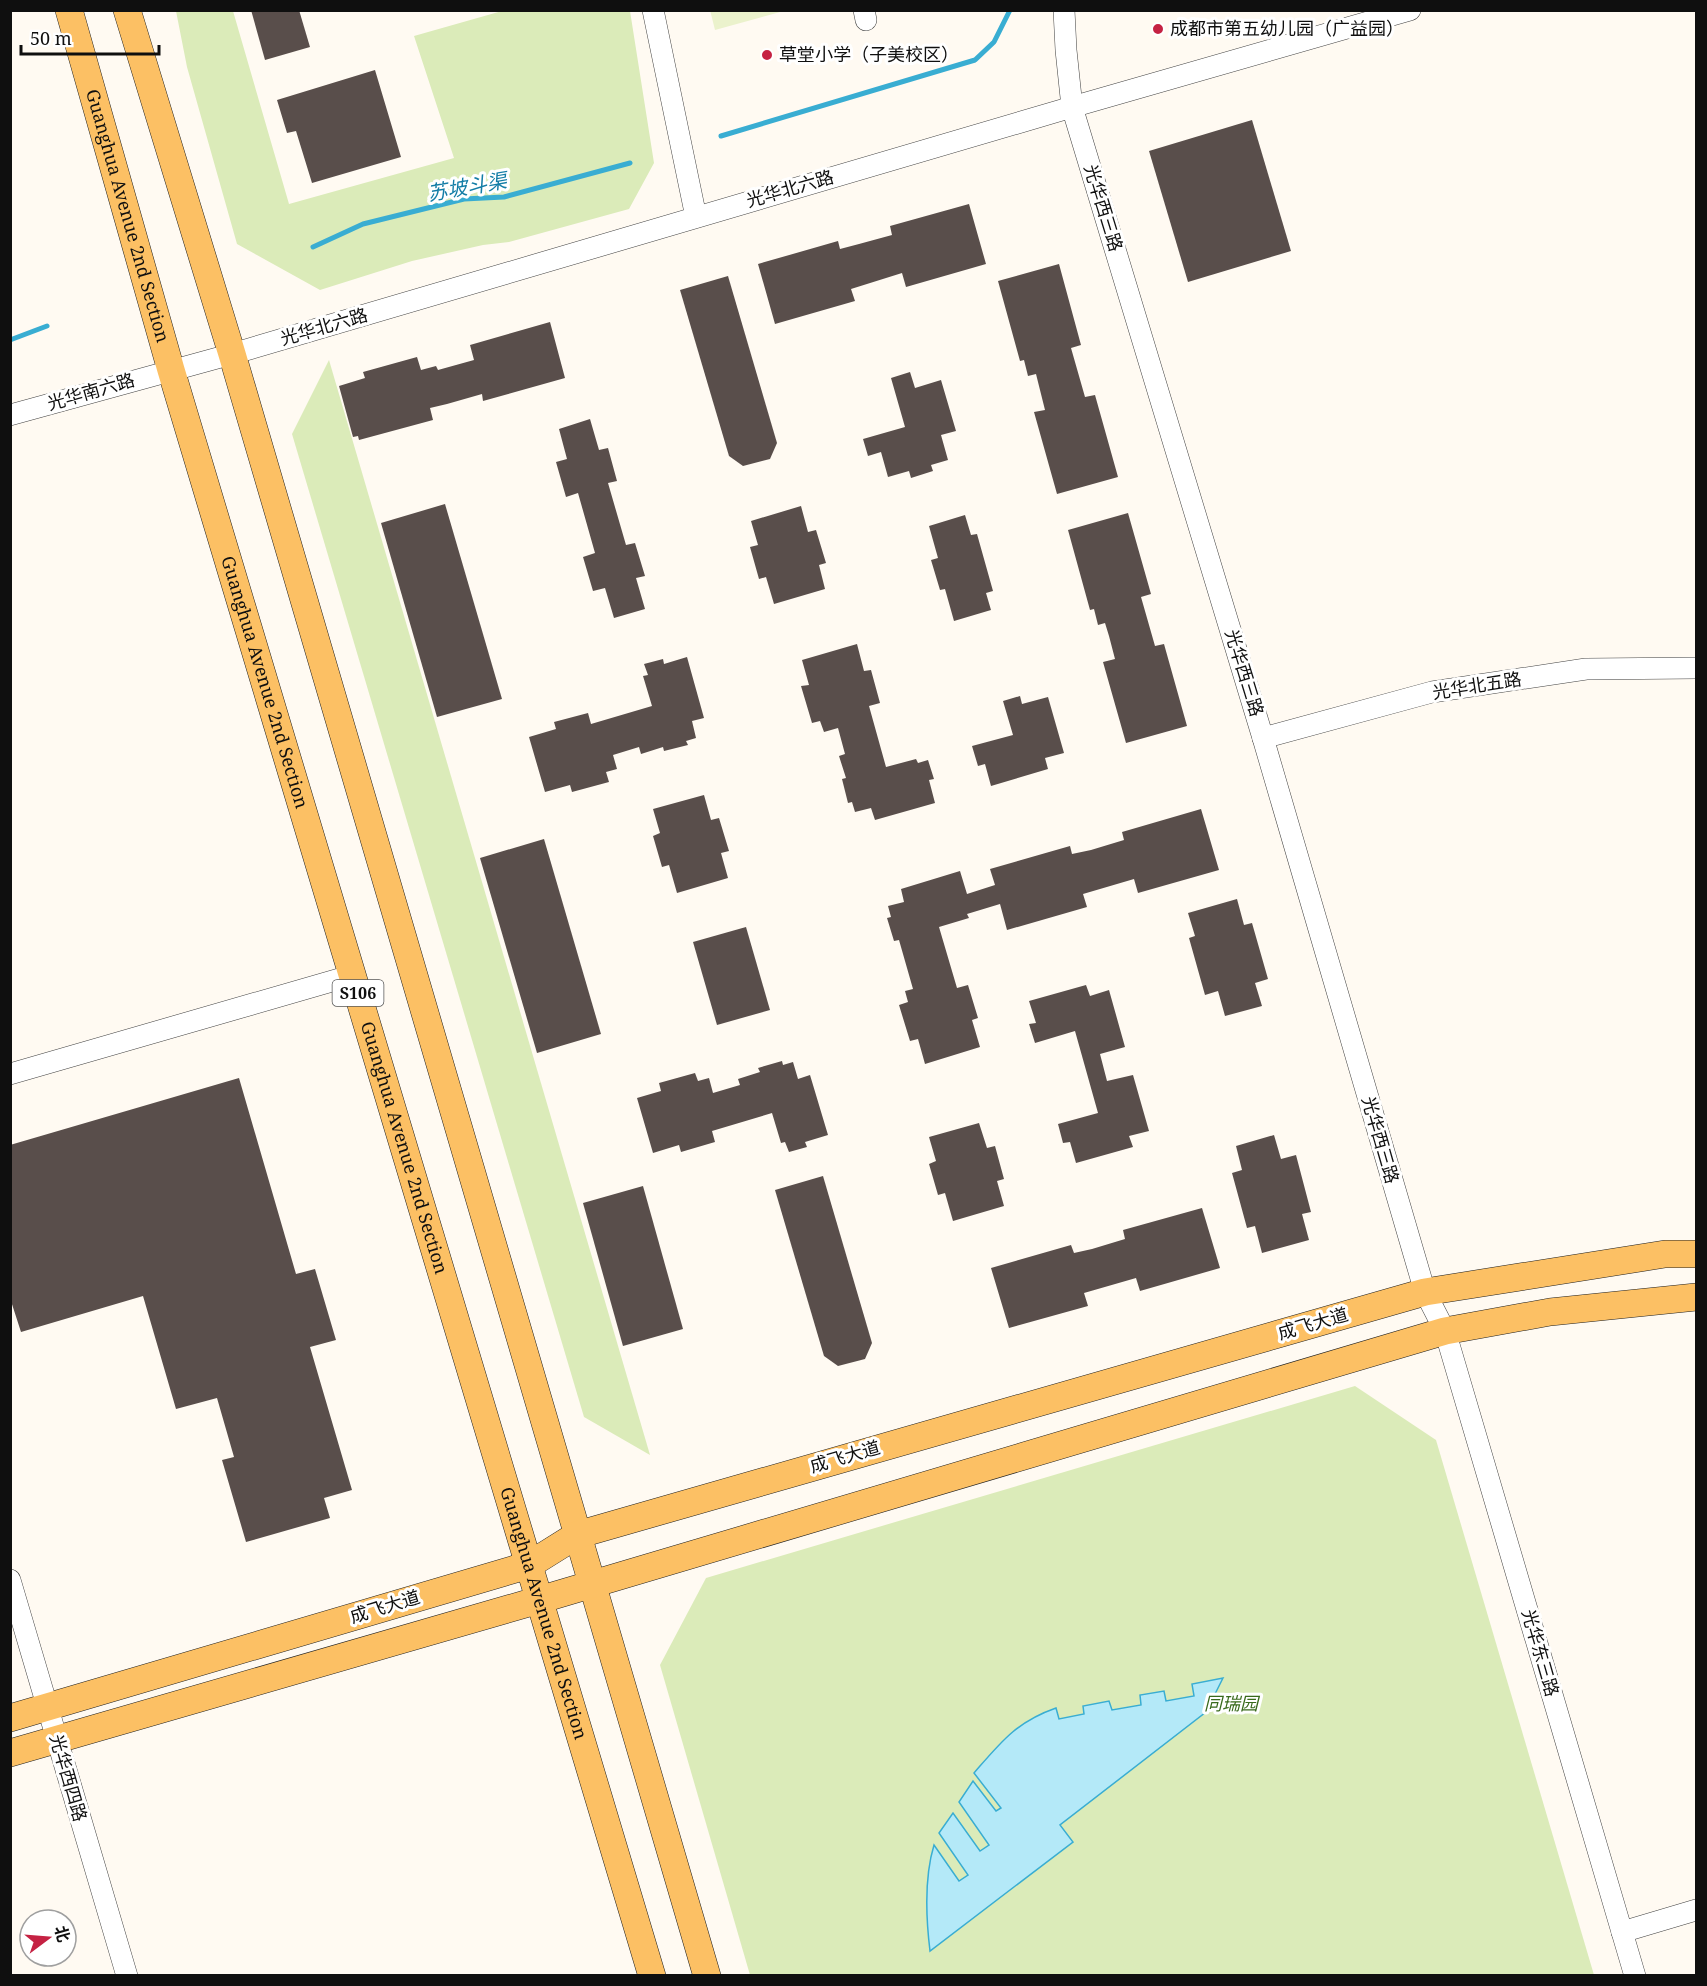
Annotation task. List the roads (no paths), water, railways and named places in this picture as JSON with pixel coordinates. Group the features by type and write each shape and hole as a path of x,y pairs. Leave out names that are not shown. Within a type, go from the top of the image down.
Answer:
{"main road":[{"name":"Guanghua Avenue 2nd Section","path":"69,10 171,370 651,1976"},
{"path":"127,10 232,354 707,1976"},
{"name":"成飞大道","path":"10,1719 529,1565 577,1534 1425,1292 1665,1254 1696,1254"},
{"name":"成飞大道","path":"10,1754 539,1600 1445,1331 1550,1312 1696,1297"}],"street":[{"path":"653,10 696,217"},
{"name":"光华西三路","path":"1064,10 1072,107 1263,738 1425,1292 1445,1331"},
{"name":"光华北六路","path":"171,370 1410,10"},
{"name":"光华南六路","path":"10,415 171,370"},
{"name":"光华北五路","path":"1263,738 1432,692 1586,669 1696,668"},
{"path":"10,1074 353,975"},
{"name":"光华东三路","path":"1445,1331 1635,1976"},
{"name":"光华西四路","path":"10,1580 127,1976"},
{"path":"1622,1932 1696,1910"}],"water":[{"path":"1223,1678 1206,1712 1060,1825 1073,1842 930,1951 927,1898 934,1845 959,1881 968,1875 939,1833 953,1813 980,1851 989,1845 959,1802 973,1781 996,1811 1001,1808 974,1773 1010,1734 1030,1720 1056,1708 1059,1719 1084,1714 1083,1706 1109,1701 1112,1710 1141,1705 1140,1695 1164,1691 1166,1701 1194,1696 1192,1684"}],"waterway":[{"name":"苏坡斗渠","path":"721,136 975,60 994,42 1010,10"},
{"name":"苏坡斗渠","path":"313,247 363,224 464,199 504,197 630,163"},
{"name":"苏坡斗渠","path":"10,340 47,326"}],"place":[{"name":"成都市第五幼儿园（广益园）","path":"1158,29"},
{"name":"草堂小学（子美校区）","path":"767,55"}],"park label":[{"name":"同瑞园","path":"1231,1704"}]}
